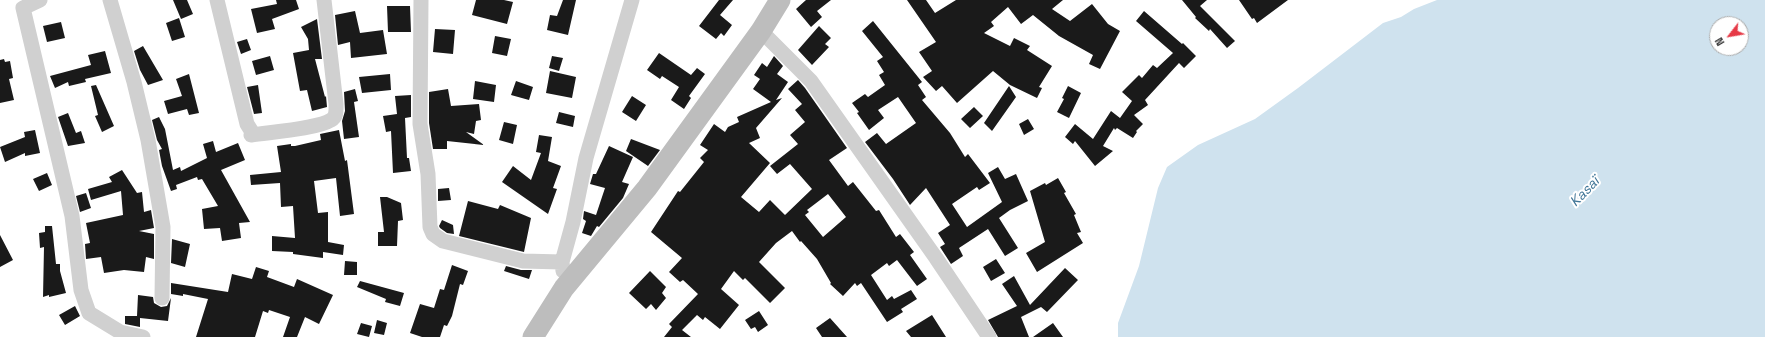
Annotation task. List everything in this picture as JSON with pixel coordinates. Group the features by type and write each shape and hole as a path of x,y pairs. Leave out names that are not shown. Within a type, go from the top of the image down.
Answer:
{"main road":[{"path":"534,337 564,288 647,188 761,31 780,0"}],"street":[{"path":"40,0 23,8 72,216 81,290 89,313 120,332 143,337"},
{"path":"110,0 134,82 148,140 163,226 162,298"},
{"path":"217,0 247,124 252,132 251,135 316,126 332,120 336,115 324,0"},
{"path":"421,0 420,124 428,174 430,227 433,234 443,241 523,261 562,262"},
{"path":"564,288 562,262 573,222 586,158 632,0"},
{"path":"761,31 811,81 936,258 989,337"}],"water":[{"name":"Kasaï","path":"1437,0 1765,0 1765,337 1118,337 1118,323 1139,266 1158,188 1167,167 1198,145 1255,119 1383,23 1401,17 1414,9"}],"building":[{"path":"173,0 187,0 193,14 181,19"},
{"path":"276,0 296,0 299,9 272,19 275,29 257,33 251,9 277,4"},
{"path":"476,0 504,0 513,2 507,24 472,15"},
{"path":"563,0 576,0 568,35 547,30 550,15 557,16"},
{"path":"719,0 733,0 720,15 732,25 724,36 721,33 716,39 699,26"},
{"path":"806,0 831,0 817,11 822,17 811,27 796,9"},
{"path":"907,0 926,0 935,13 956,0 1063,0 1052,9 1070,21 1092,4 1108,24 1120,31 1100,69 1089,64 1093,55 1059,36 1033,15 1021,24 1008,7 991,22 994,26 984,33 1010,46 1014,38 1030,46 1027,50 1052,66 1039,87 1042,88 1037,98 1010,85 993,71 957,103 942,86 936,91 923,77 932,71 919,52 936,42"},
{"path":"1182,0 1207,0 1200,6 1235,41 1227,48 1210,29 1209,31 1195,18 1196,17"},
{"path":"1239,0 1288,0 1257,23 1254,18 1252,19"},
{"path":"387,6 410,6 411,32 388,32"},
{"path":"355,11 360,33 383,30 387,54 351,58 350,42 338,45 335,15"},
{"path":"1144,11 1182,44 1183,43 1196,56 1184,68 1179,63 1145,100 1148,105 1134,115 1143,124 1136,131 1137,132 1133,138 1117,128 1115,130 1114,128 1103,146 1113,151 1095,166 1075,141 1073,144 1065,137 1075,124 1093,139 1111,111 1120,118 1132,101 1122,92 1139,75 1142,78 1153,65 1157,68 1173,53 1136,21"},
{"path":"179,18 185,37 172,41 166,23"},
{"path":"317,19 322,59 315,59 325,97 326,96 327,107 312,111 307,90 300,91 293,53 309,50 308,39 301,27"},
{"path":"873,21 922,82 918,85 926,97 922,100 950,133 965,157 968,154 990,183 979,190 977,187 952,204 967,227 1002,202 988,173 998,167 1005,179 1016,174 1028,201 1010,210 999,218 1018,248 1005,256 988,229 959,248 963,256 951,264 940,247 945,244 938,233 950,225 926,188 910,205 893,179 865,142 877,133 886,144 916,123 898,97 878,110 884,118 869,130 852,103 865,94 868,97 885,85 879,75 884,72 877,61 883,57 862,31"},
{"path":"61,22 65,38 47,42 43,26"},
{"path":"819,26 831,38 825,44 829,47 812,65 798,50"},
{"path":"435,29 455,30 453,54 433,52"},
{"path":"495,36 511,39 507,56 492,53"},
{"path":"247,39 251,50 241,54 237,42"},
{"path":"143,46 163,80 148,85 140,70 134,51"},
{"path":"105,51 111,73 85,79 86,82 69,86 68,82 55,88 50,76 91,65 88,55"},
{"path":"659,53 691,75 697,68 705,74 689,96 691,98 684,109 671,100 679,87 662,76 660,79 647,70"},
{"path":"270,56 274,70 256,75 252,61"},
{"path":"552,56 563,58 559,71 549,68"},
{"path":"774,56 783,66 777,74 788,82 776,100 782,98 756,128 760,138 749,143 770,163 741,197 759,212 770,200 785,215 812,189 790,164 777,174 770,166 798,144 790,135 805,122 795,110 802,104 788,89 798,80 847,148 829,160 848,186 853,182 876,211 879,210 896,237 900,234 914,252 910,255 927,279 917,286 897,260 889,266 887,263 871,275 887,300 892,296 894,299 911,290 917,299 901,309 903,312 887,322 861,283 857,286 855,283 843,296 830,284 831,283 817,259 801,241 800,242 792,231 776,243 759,262 785,288 770,303 745,278 743,280 734,271 721,289 739,305 720,329 705,317 703,320 697,315 682,330 691,337 664,337 672,327 669,324 698,294 683,280 680,282 669,272 682,258 651,232 678,191 680,192 704,162 700,158 708,150 700,145 714,124 725,132 728,127 739,122 737,117 771,102 753,89 760,79 754,75 762,63 767,67","holes":["828,194 846,217 823,237 805,215 809,212 807,210"]},
{"path":"4,59 5,62 10,61 13,78 9,79 14,100 0,103 0,60"},
{"path":"550,71 576,77 572,98 546,93"},
{"path":"189,74 199,113 189,115 187,109 168,114 164,101 182,96 176,79"},
{"path":"390,74 391,90 362,93 359,77"},
{"path":"475,81 496,85 494,102 473,99"},
{"path":"516,81 533,87 529,100 511,95"},
{"path":"96,85 114,126 102,132 95,116 98,115 91,86"},
{"path":"258,85 262,113 254,114 247,87"},
{"path":"1009,86 1016,97 992,131 984,123"},
{"path":"1068,86 1081,93 1069,118 1057,112 1064,99 1062,98"},
{"path":"355,89 358,101 354,102 359,137 344,139 342,121 345,111 344,92"},
{"path":"448,89 451,106 479,104 481,120 476,121 474,134 466,132 484,145 447,141 447,149 433,149 429,123 429,92"},
{"path":"411,95 411,117 405,118 407,158 409,158 411,171 393,173 391,131 386,132 383,116 397,114 395,96"},
{"path":"632,96 646,105 636,121 622,112"},
{"path":"974,107 983,116 970,128 961,119"},
{"path":"559,112 575,116 573,127 556,123"},
{"path":"68,113 76,133 81,131 85,143 68,146 58,117"},
{"path":"159,117 165,129 173,170 180,167 181,171 207,158 203,144 213,141 216,152 238,143 245,160 221,170 250,222 239,223 241,238 222,241 220,228 204,229 202,209 218,206 202,179 198,180 197,177 176,185 177,189 171,191 162,166 159,150 162,149 157,140 152,120"},
{"path":"1028,119 1034,129 1024,135 1019,124"},
{"path":"504,122 517,125 513,144 499,140"},
{"path":"35,130 40,153 25,156 25,153 5,162 0,147 25,137 24,132"},
{"path":"339,130 345,161 347,160 354,214 340,216 336,178 314,181 318,213 328,212 328,242 344,245 343,255 323,252 323,258 293,254 293,252 272,251 272,236 295,238 293,206 281,207 280,183 251,185 250,175 281,172 277,146 291,144 291,146 295,146 321,140 320,134"},
{"path":"539,135 552,137 548,161 561,166 553,188 557,189 548,214 502,182 513,166 531,180 541,153 536,152"},
{"path":"631,139 660,150 648,166 626,151"},
{"path":"609,146 633,157 622,182 629,184 623,198 599,227 597,226 591,236 582,233 586,221 583,219 584,211 596,215 605,188 590,184 593,174 596,174"},
{"path":"122,170 137,193 142,192 144,212 151,210 154,228 139,231 154,234 154,259 146,257 144,272 124,270 104,273 101,257 86,259 85,244 90,243 86,223 123,215 121,191 91,200 88,189 112,182 109,177"},
{"path":"47,173 52,185 39,191 33,179"},
{"path":"1058,178 1066,192 1064,193 1076,214 1074,215 1081,232 1077,233 1083,243 1037,272 1026,253 1045,242 1030,191 1045,183 1046,185"},
{"path":"449,188 451,200 438,201 438,189"},
{"path":"86,193 91,208 80,212 76,196"},
{"path":"380,197 387,197 401,203 403,220 398,221 397,246 378,246 378,232 384,232"},
{"path":"468,201 498,209 500,205 531,218 524,252 459,236"},
{"path":"442,220 453,225 454,234 447,233 440,228 439,226"},
{"path":"45,226 52,226 56,264 60,264 60,271 66,293 49,297 49,295 43,297 44,247 40,248 39,233 45,232"},
{"path":"0,235 13,260 0,267"},
{"path":"172,239 190,244 185,267 171,263"},
{"path":"996,259 1005,273 991,281 983,267"},
{"path":"345,261 357,262 357,275 344,275"},
{"path":"452,265 468,271 463,285 460,284 452,316 447,326 444,325 440,337 422,337 410,333 420,304 434,308 440,289 444,290"},
{"path":"506,266 521,270 532,270 529,279 504,271"},
{"path":"256,267 269,271 267,277 294,287 297,279 333,295 319,324 305,317 297,337 283,337 290,317 269,310 268,313 263,311 255,337 196,337 208,299 183,294 183,296 171,294 171,283 228,292 232,274 252,279"},
{"path":"1065,268 1078,280 1047,312 1041,307 1021,317 1029,337 998,337 988,320 1017,306 1002,284 1014,276 1030,305"},
{"path":"650,271 666,287 662,293 666,298 656,310 651,304 646,309 629,293"},
{"path":"360,281 404,293 400,306 385,302 386,299 357,287"},
{"path":"138,295 153,297 154,303 161,307 167,306 171,298 168,321 140,318 140,327 125,324 125,316 137,316"},
{"path":"75,306 80,316 65,325 59,315"},
{"path":"759,311 768,325 758,332 755,327 751,329 745,320"},
{"path":"932,315 946,337 911,337 906,331"},
{"path":"830,318 847,337 822,337 816,328"},
{"path":"377,320 387,323 384,335 374,333"},
{"path":"361,323 372,326 369,337 357,334"},
{"path":"1053,323 1063,337 1033,337"}]}
